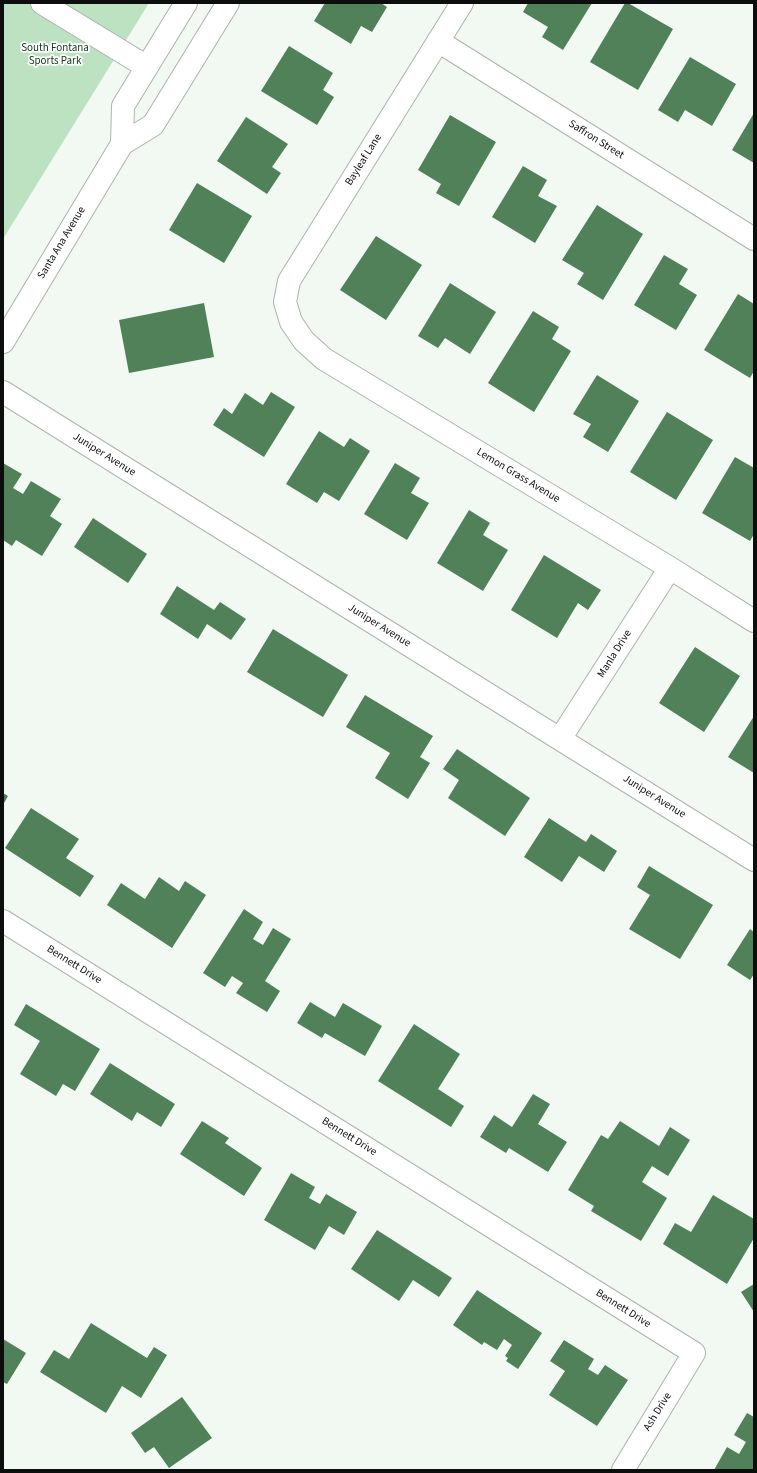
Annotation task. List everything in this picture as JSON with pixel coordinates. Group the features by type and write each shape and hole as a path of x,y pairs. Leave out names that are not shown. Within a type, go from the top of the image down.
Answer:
{"street":[{"path":"42,3 147,67"},
{"name":"Santa Ana Avenue","path":"122,144 123,106 186,3"},
{"name":"Santa Ana Avenue","path":"3,342 122,144 153,125 228,3"},
{"name":"Bayleaf Lane","path":"290,322 285,302 289,281 462,3"},
{"name":"Saffron Street","path":"438,41 754,239"},
{"name":"Lemon Grass Avenue","path":"290,322 304,341 324,359 670,568 754,621"},
{"name":"Juniper Avenue","path":"3,392 754,860"},
{"name":"Manla Drive","path":"560,739 670,568"},
{"name":"Bennett Drive","path":"3,921 694,1353"},
{"name":"Ash Drive","path":"622,1470 694,1353"}],"green space":[{"name":"South Fontana Sports Park","path":"3,3 149,3 3,239"}],"building":[{"path":"325,3 381,3 387,7 372,32 361,26 351,44 314,21"},
{"path":"528,3 592,3 563,50 542,37 548,27 523,12"},
{"path":"625,3 628,3 673,29 638,90 590,62"},
{"path":"289,46 333,73 323,90 334,97 317,125 261,91"},
{"path":"690,57 736,84 712,126 685,110 678,122 658,110"},
{"path":"754,113 754,163 732,150"},
{"path":"450,115 496,142 459,206 436,193 441,184 418,170"},
{"path":"246,117 288,144 272,167 281,173 267,194 217,161"},
{"path":"523,166 547,180 538,196 557,206 535,243 492,217"},
{"path":"197,183 252,216 224,263 169,230"},
{"path":"597,205 643,234 603,300 577,284 584,273 562,260"},
{"path":"376,236 422,265 386,320 340,290"},
{"path":"664,255 688,269 679,284 697,295 676,330 634,305"},
{"path":"450,283 496,312 470,354 445,338 438,348 418,336"},
{"path":"738,294 754,304 754,371 750,378 704,350"},
{"path":"204,303 214,357 129,373 119,320"},
{"path":"533,311 559,327 552,339 571,351 534,412 488,383"},
{"path":"597,375 639,401 608,452 583,437 591,424 573,414"},
{"path":"271,392 295,407 264,457 213,425 224,408 232,414 245,393 263,405"},
{"path":"667,412 713,440 676,500 630,472"},
{"path":"319,431 344,447 350,438 370,451 339,501 324,492 317,503 286,484"},
{"path":"735,457 754,468 754,534 750,541 702,513"},
{"path":"3,463 22,474 13,488 23,494 31,481 61,499 50,516 62,524 42,556 16,540 12,546 3,540"},
{"path":"395,463 420,478 411,493 429,503 407,540 364,514"},
{"path":"469,510 490,523 483,535 508,550 483,591 437,563"},
{"path":"93,518 147,554 128,583 74,547"},
{"path":"544,555 601,590 588,610 578,603 557,638 511,610"},
{"path":"177,586 214,610 220,602 246,619 231,640 207,624 198,639 160,614"},
{"path":"273,629 348,675 323,717 247,672"},
{"path":"695,647 740,676 704,732 659,703"},
{"path":"365,695 433,736 420,757 430,763 408,799 375,778 390,753 346,727"},
{"path":"754,716 754,773 728,757"},
{"path":"457,749 530,798 505,836 448,798 459,780 443,769"},
{"path":"3,793 8,796 3,805"},
{"path":"31,808 79,839 66,858 94,876 80,897 5,848"},
{"path":"549,818 586,842 591,834 617,851 604,872 579,856 562,882 524,857"},
{"path":"649,866 713,905 680,959 629,929 650,895 637,887"},
{"path":"159,877 179,891 185,881 206,895 172,948 107,905 121,883 145,899"},
{"path":"244,909 263,922 253,939 263,945 273,928 291,939 265,981 280,991 267,1012 236,993 243,983 232,976 225,987 203,973"},
{"path":"750,929 754,932 754,974 750,980 727,965"},
{"path":"310,1002 335,1017 343,1003 382,1026 365,1056 325,1033 322,1038 297,1023"},
{"path":"26,1004 100,1049 75,1091 63,1084 56,1096 20,1074 40,1041 14,1025"},
{"path":"414,1024 460,1054 438,1089 464,1106 451,1127 378,1081"},
{"path":"110,1063 175,1104 161,1127 137,1112 132,1121 90,1094"},
{"path":"533,1094 550,1104 538,1124 567,1142 548,1172 509,1148 506,1153 480,1137 494,1115 512,1127"},
{"path":"202,1121 229,1138 225,1143 262,1168 244,1196 180,1154"},
{"path":"620,1121 659,1146 670,1127 690,1140 668,1176 652,1166 642,1182 667,1198 641,1241 591,1211 594,1206 568,1190 601,1135 608,1139"},
{"path":"291,1173 315,1187 309,1198 320,1204 326,1194 357,1212 344,1235 329,1226 315,1250 264,1220"},
{"path":"713,1195 754,1219 754,1238 727,1284 663,1244 675,1223 691,1232"},
{"path":"377,1230 452,1278 439,1297 413,1280 399,1301 351,1269"},
{"path":"754,1284 754,1312 741,1292"},
{"path":"477,1290 542,1333 518,1369 506,1361 508,1358 505,1356 512,1345 504,1339 497,1350 484,1342 482,1345 453,1325"},
{"path":"91,1323 147,1358 154,1347 167,1355 141,1398 122,1386 106,1413 40,1372 54,1350 69,1359"},
{"path":"3,1339 26,1353 7,1384 3,1382"},
{"path":"564,1340 594,1359 588,1369 598,1375 605,1365 628,1380 597,1426 549,1395 565,1371 550,1361"},
{"path":"182,1397 212,1438 169,1468 154,1447 145,1453 131,1433"},
{"path":"747,1413 754,1417 754,1470 714,1470 727,1447 739,1454 746,1442 734,1435"}]}
